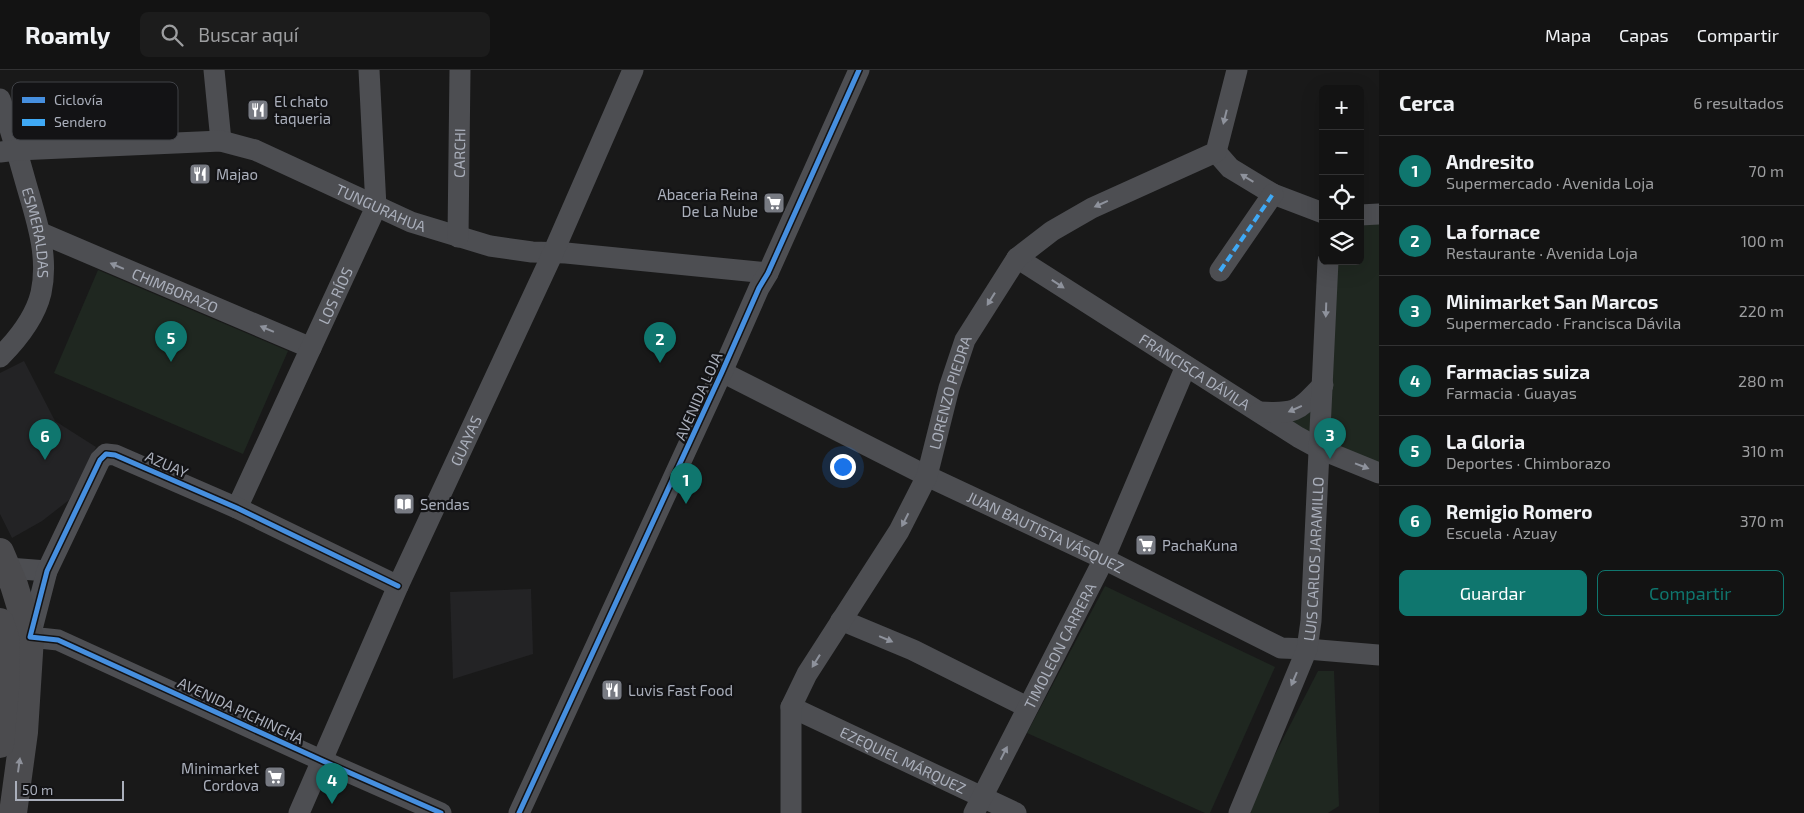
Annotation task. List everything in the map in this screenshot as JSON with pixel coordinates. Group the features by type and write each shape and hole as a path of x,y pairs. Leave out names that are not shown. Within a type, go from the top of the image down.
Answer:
{"main road":[{"path":"4,560 9,636 24,732 13,813"},
{"path":"1,728 9,636"}],"street":[{"path":"214,70 221,141"},
{"name":"LOS RÍOS","path":"237,508 376,207 369,70"},
{"name":"CARCHI","path":"458,237 460,70"},
{"name":"GUAYAS","path":"299,813 398,586 553,253 633,70"},
{"name":"AVENIDA LOJA","path":"519,813 759,288 768,273 859,70"},
{"path":"1237,70 1216,152 1230,168 1273,194 1319,211"},
{"name":"ESMERALDAS","path":"0,99 8,151 41,233 44,272 40,294 30,318 18,339 0,357"},
{"name":"TUNGURAHUA","path":"8,151 221,141 255,150 411,222 490,246 532,252 768,273"},
{"name":"LORENZO PIEDRA","path":"791,813 791,707 807,674 899,531 927,476 949,388 965,340 1017,258 1052,231 1092,208 1216,152"},
{"path":"1220,272 1273,194"},
{"path":"1364,215 1379,214"},
{"name":"CHIMBORAZO","path":"41,233 312,348"},
{"name":"FRANCISCA DÁVILA","path":"1017,258 1258,412 1320,449 1379,473"},
{"name":"LUIS CARLOS JARAMILLO","path":"1239,813 1307,649 1311,621 1328,265"},
{"name":"TIMOLEON CARRERA","path":"979,808 1027,707 1104,559 1186,366"},
{"name":"JUAN BAUTISTA VÁSQUEZ","path":"722,372 927,476 1104,559 1281,648 1379,655"},
{"path":"1258,412 1284,413 1301,408 1323,384"},
{"name":"AZUAY","path":"9,636 47,572 100,460 106,454 115,455 237,508 398,586"},
{"path":"4,560 47,572"},
{"path":"842,620 913,650 1027,707"},
{"name":"AVENIDA PICHINCHA","path":"9,636 58,640 441,813"},
{"name":"EZEQUIEL MÁRQUEZ","path":"791,707 979,808 1016,813"}],"shaded area":[{"path":"1379,220 1379,465 1334,447 1328,433 1334,265 1364,265 1364,221"},
{"path":"98,270 288,351 243,454 54,373"},
{"path":"24,361 55,421 96,447 69,500 42,521 12,538 0,514 0,373"},
{"path":"1319,394 1316,442 1286,417"},
{"path":"1105,586 1275,667 1210,813 1205,813 1027,733"},
{"path":"531,589 533,654 453,679 450,592"},
{"path":"1318,671 1334,671 1339,806 1328,813 1251,813 1253,797"}],"marked path":[{"path":"1220,271 1273,194"}],"cycle path":[{"path":"519,813 759,288 768,273 859,70"},
{"path":"398,586 237,508 115,455 106,454 100,460 47,571 30,637 58,640 441,813"}],"place":[{"name":"El chato taqueria","path":"258,110"},
{"name":"Majao","path":"200,174"},
{"name":"Abaceria Reina De La Nube","path":"774,203"},
{"name":"La Gloria","path":"171,362"},
{"name":"La fornace","path":"660,363"},
{"name":"Minimarket San Marcos","path":"1330,459"},
{"name":"Remigio Romero","path":"45,460"},
{"name":"Sendas","path":"404,504"},
{"name":"Andresito","path":"686,504"},
{"name":"PachaKuna","path":"1146,545"},
{"name":"Luvis Fast Food","path":"612,690"},
{"name":"Minimarket Cordova","path":"275,777"},
{"name":"Farmacias suiza","path":"332,804"}]}
